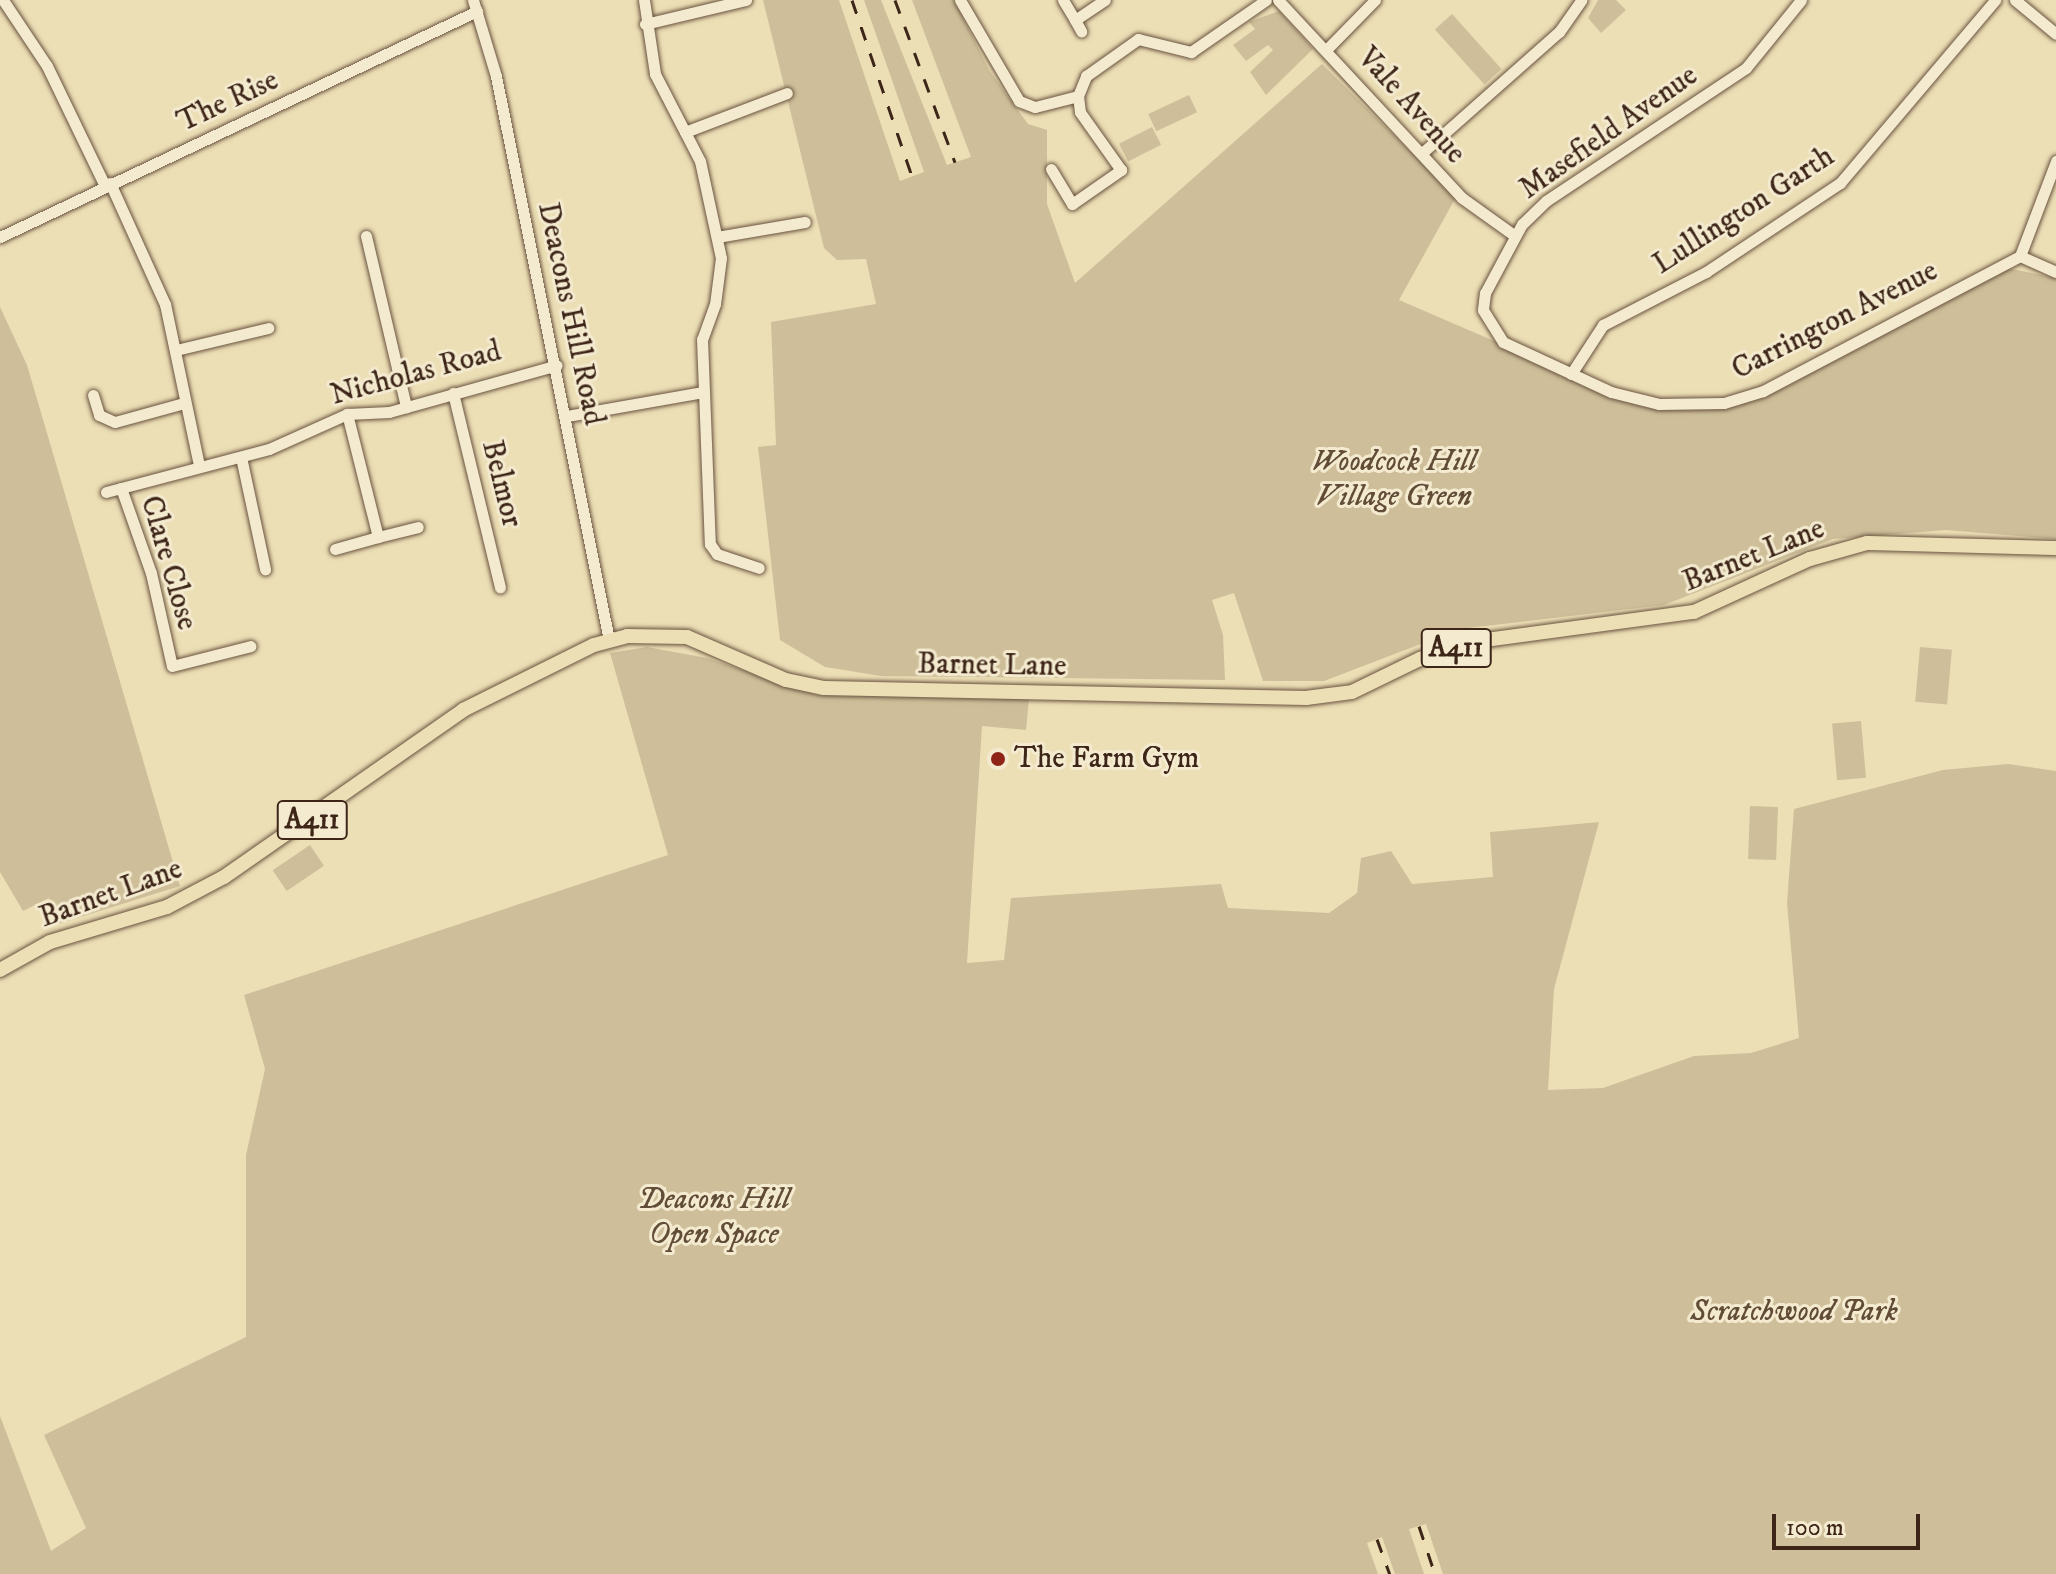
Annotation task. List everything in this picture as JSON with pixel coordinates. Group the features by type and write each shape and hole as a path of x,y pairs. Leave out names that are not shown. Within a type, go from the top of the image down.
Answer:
{"main road":[{"name":"Barnet Lane","path":"0,970 50,942 167,907 224,877 463,710 609,640 644,634 687,637 786,680 824,688 1306,698 1352,692 1420,659 1486,640 1694,612 1810,559 1867,543 2056,548"}],"street":[{"path":"3,0 47,66 160,289 176,350 184,403 199,466"},
{"path":"644,0 645,24 655,74 700,161 717,237 721,276 702,339 710,544 717,554 759,568"},
{"path":"645,24 746,0"},
{"path":"960,0 1019,101 1035,107 1078,96"},
{"path":"1063,0 1081,31"},
{"path":"1075,20 1105,0"},
{"path":"1051,169 1072,204 1121,170 1080,112 1078,96 1086,76 1138,39 1191,52 1266,0"},
{"name":"Vale Avenue","path":"1278,0 1477,212 1515,236"},
{"path":"1326,50 1375,0"},
{"path":"1422,153 1559,32 1581,0"},
{"name":"Masefield Avenue","path":"1571,374 1491,330 1485,293 1515,236 1546,201 1746,68 1801,0"},
{"name":"Lullington Garth","path":"1571,374 1603,325 1706,272 1840,183 1995,0"},
{"path":"2015,0 2056,34"},
{"name":"The Rise","path":"0,237 475,6"},
{"name":"Deacons Hill Road","path":"475,6 557,365 609,640"},
{"path":"685,132 787,93"},
{"path":"2056,161 2020,256 2056,272"},
{"path":"717,237 805,222"},
{"path":"366,236 406,407"},
{"name":"Carrington Avenue","path":"1571,374 1659,404 1737,400 2020,256"},
{"path":"176,350 268,328"},
{"name":"Nicholas Road","path":"106,492 241,457 347,414 406,407 557,365"},
{"path":"567,416 703,392"},
{"name":"Belmor","path":"453,393 500,587"},
{"path":"93,395 99,415 115,422 184,403"},
{"path":"347,414 378,537"},
{"path":"241,457 265,569"},
{"name":"Clare Close","path":"121,488 151,573 172,666 251,646"},
{"path":"335,549 418,527"}],"green space":[{"name":"Woodcock Hill Village Green","path":"763,0 839,0 900,181 924,172 864,0 881,0 947,165 971,157 912,0 954,0 989,70 1028,124 1047,130 1047,204 1075,283 1322,64 1456,197 1399,300 1645,406 1738,406 2007,268 2056,278 2056,539 1946,530 1833,539 1664,605 1460,629 1324,681 1263,681 1234,593 1212,600 1223,635 1225,680 881,676 825,667 780,640 758,447 776,445 771,322 876,304 866,259 837,260 824,248"},
{"path":"1598,0 1616,0 1626,10 1601,33 1588,18"},
{"path":"1279,11 1313,49 1266,95 1250,72 1273,50 1268,45 1246,61 1233,45 1255,29 1249,22"},
{"path":"1452,14 1502,69 1484,84 1435,29"},
{"path":"1189,95 1197,112 1156,131 1148,114"},
{"path":"1152,127 1161,145 1128,162 1119,144"},
{"path":"0,307 27,365 180,886 58,924 49,898 23,911 0,872"},
{"path":"647,647 707,658 817,695 1029,699 1026,730 982,726 967,963 1004,960 1011,898 1221,884 1228,908 1329,913 1357,893 1361,858 1391,851 1412,884 1493,877 1490,832 1599,822 1554,989 1548,1090 1603,1088 1694,1056 1751,1053 1799,1038 1787,903 1794,809 1943,770 2008,764 2056,771 2056,1574 1443,1574 1426,1524 1409,1529 1424,1574 1395,1574 1382,1537 1367,1543 1378,1574 0,1574 0,1416 51,1551 86,1528 44,1435 246,1337 246,1155 265,1069 244,995 668,855 610,653"},
{"path":"1920,647 1952,650 1947,705 1915,702"},
{"path":"1861,721 1866,778 1837,780 1832,724"},
{"path":"1750,806 1778,807 1776,860 1748,859"},
{"path":"310,845 324,866 287,891 273,870"}],"railway":[{"path":"852,0 912,176"},
{"path":"895,0 955,162"},
{"path":"1419,1526 1435,1574"},
{"path":"1377,1539 1390,1574"}],"place":[{"name":"The Farm Gym","path":"998,759"}],"park label":[{"name":"Deacons Hill Open Space","path":"714,1217"},
{"name":"Scratchwood Park","path":"1794,1312"}]}
